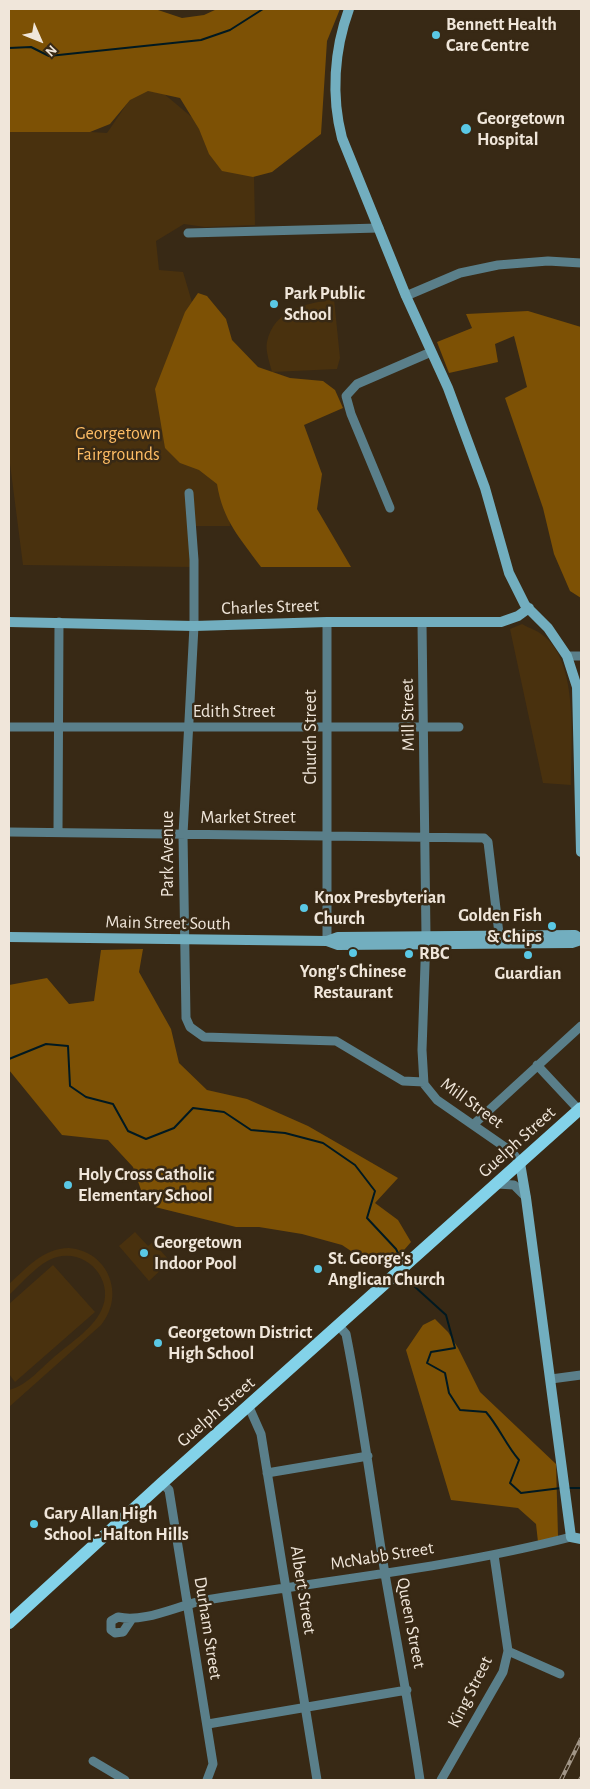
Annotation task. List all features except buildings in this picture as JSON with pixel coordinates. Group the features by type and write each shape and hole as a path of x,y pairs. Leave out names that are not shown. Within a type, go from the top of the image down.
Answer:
{"main road":[{"name":"Guelph Street","path":"9,1623 162,1483 580,1109"}],"street":[{"path":"350,9 335,70 336,116 342,138 406,296 448,388 485,488 509,573 529,608 548,628 567,656 577,688 581,852"},
{"path":"188,233 379,228"},
{"path":"406,296 460,274 498,265 548,261 581,263"},
{"path":"390,508 351,414 346,396 357,384 431,352"},
{"name":"Park Avenue","path":"189,493 194,560 194,626 183,834 186,1018 190,1027 204,1037 336,1041 403,1081 424,1082"},
{"name":"Charles Street","path":"9,622 194,626 327,622 500,622 518,616 529,608"},
{"path":"58,622 60,727 58,832"},
{"name":"Church Street","path":"327,622 327,941"},
{"name":"Mill Street","path":"422,623 426,940 422,1050 424,1082 426,1089 437,1100 512,1152 520,1163"},
{"path":"567,656 581,656"},
{"name":"Edith Street","path":"9,727 188,729 424,729 459,727"},
{"name":"Market Street","path":"9,832 327,834 486,839 500,940"},
{"name":"Main Street South","path":"9,937 327,941 338,945 426,940 500,940 572,943 581,939"},
{"path":"474,1124 581,1026"},
{"path":"537,1065 580,1109"},
{"path":"520,1163 567,1497 576,1538"},
{"path":"497,1184 514,1185 526,1198"},
{"name":"Queen Street","path":"339,1326 346,1334 368,1456 385,1573 407,1690 420,1780"},
{"path":"551,1379 581,1375"},
{"name":"Albert Street","path":"249,1407 261,1434 317,1780"},
{"path":"268,1473 368,1456"},
{"name":"Durham Street","path":"162,1483 169,1490 208,1724 213,1764 206,1780"},
{"name":"McNabb Street","path":"131,1620 187,1603 494,1555 576,1538"},
{"name":"King Street","path":"441,1780 503,1672 508,1651 494,1555"},
{"path":"508,1651 560,1674"},
{"path":"208,1724 407,1690"},
{"path":"92,1761 124,1780"}],"green space":[{"name":"Georgetown Fairgrounds","path":"137,89 163,93 194,119 214,141 254,177 255,225 205,227 184,224 156,241 159,270 183,272 197,319 224,321 230,526 195,526 192,567 23,565 9,456 9,127 107,133"},
{"path":"334,299 340,358 337,369 272,372 267,342 276,322 284,315 302,306"},
{"path":"522,624 545,637 556,650 563,666 571,706 571,785 543,783 510,629"},
{"name":"Georgetown Indoor Pool","path":"135,1232 148,1246 153,1242 168,1259 162,1264 164,1267 149,1281 119,1246"},
{"path":"69,1248 83,1251 94,1257 109,1276 112,1288 112,1301 108,1313 101,1325 9,1407 9,1390 21,1385 32,1377 92,1325 101,1311 105,1300 105,1289 102,1279 89,1263 79,1258 68,1256 57,1257 44,1263 9,1295 9,1284 36,1260 51,1251"},
{"path":"53,1265 95,1312 15,1382 9,1374 9,1304"}],"shaded area":[{"path":"9,9 155,9 182,18 204,15 217,9 340,9 327,41 321,134 272,172 253,177 222,171 209,154 199,129 180,98 148,91 130,100 110,124 90,132 9,132"},
{"path":"198,293 207,296 226,319 232,340 258,367 290,378 323,381 335,390 343,408 304,425 322,474 317,509 351,567 261,567 239,538 228,519 217,484 199,470 180,463 165,448 155,389 185,312"},
{"path":"528,311 581,327 581,598 570,591 554,554 543,508 505,398 527,387 514,336 495,344 498,362 449,373 437,342 472,328 466,314"},
{"path":"143,949 139,972 171,1029 179,1063 207,1090 247,1099 308,1126 398,1178 375,1203 398,1220 411,1242 398,1257 388,1264 366,1261 342,1245 302,1234 259,1227 236,1227 155,1207 141,1190 133,1167 108,1140 62,1135 9,1070 9,985 47,978 69,1004 94,1001 101,950"},
{"path":"435,1319 448,1332 458,1348 480,1392 556,1464 558,1536 538,1542 536,1524 518,1508 451,1500 406,1350 423,1325"}],"waterway":[{"path":"9,48 31,47 49,56 201,40 230,30 263,9"},
{"path":"9,1059 46,1044 68,1046 70,1086 86,1097 113,1104 128,1131 146,1139 174,1128 193,1108 224,1112 251,1130 285,1133 323,1143 355,1165 375,1191 367,1218 396,1249 402,1261"},
{"path":"406,1270 414,1286 446,1315 455,1348 431,1352 427,1363 445,1373 449,1393 460,1410 486,1412 495,1424 519,1460 510,1483 521,1493 561,1488"},
{"path":"569,1488 581,1488"}],"railway":[{"path":"561,1780 581,1739"}],"place":[{"name":"Bennett Health Care Centre","path":"436,35"},
{"name":"Georgetown Hospital","path":"466,129"},
{"name":"Park Public School","path":"274,304"},
{"name":"Knox Presbyterian Church","path":"304,908"},
{"name":"Golden Fish & Chips","path":"552,926"},
{"name":"Yong's Chinese Restaurant","path":"353,953"},
{"name":"RBC","path":"409,954"},
{"name":"Guardian","path":"528,955"},
{"name":"Holy Cross Catholic Elementary School","path":"68,1185"},
{"name":"Georgetown Indoor Pool","path":"144,1253"},
{"name":"St. George's Anglican Church","path":"318,1269"},
{"name":"Georgetown District High School","path":"158,1343"},
{"name":"Gary Allan High School - Halton Hills","path":"34,1524"}]}
